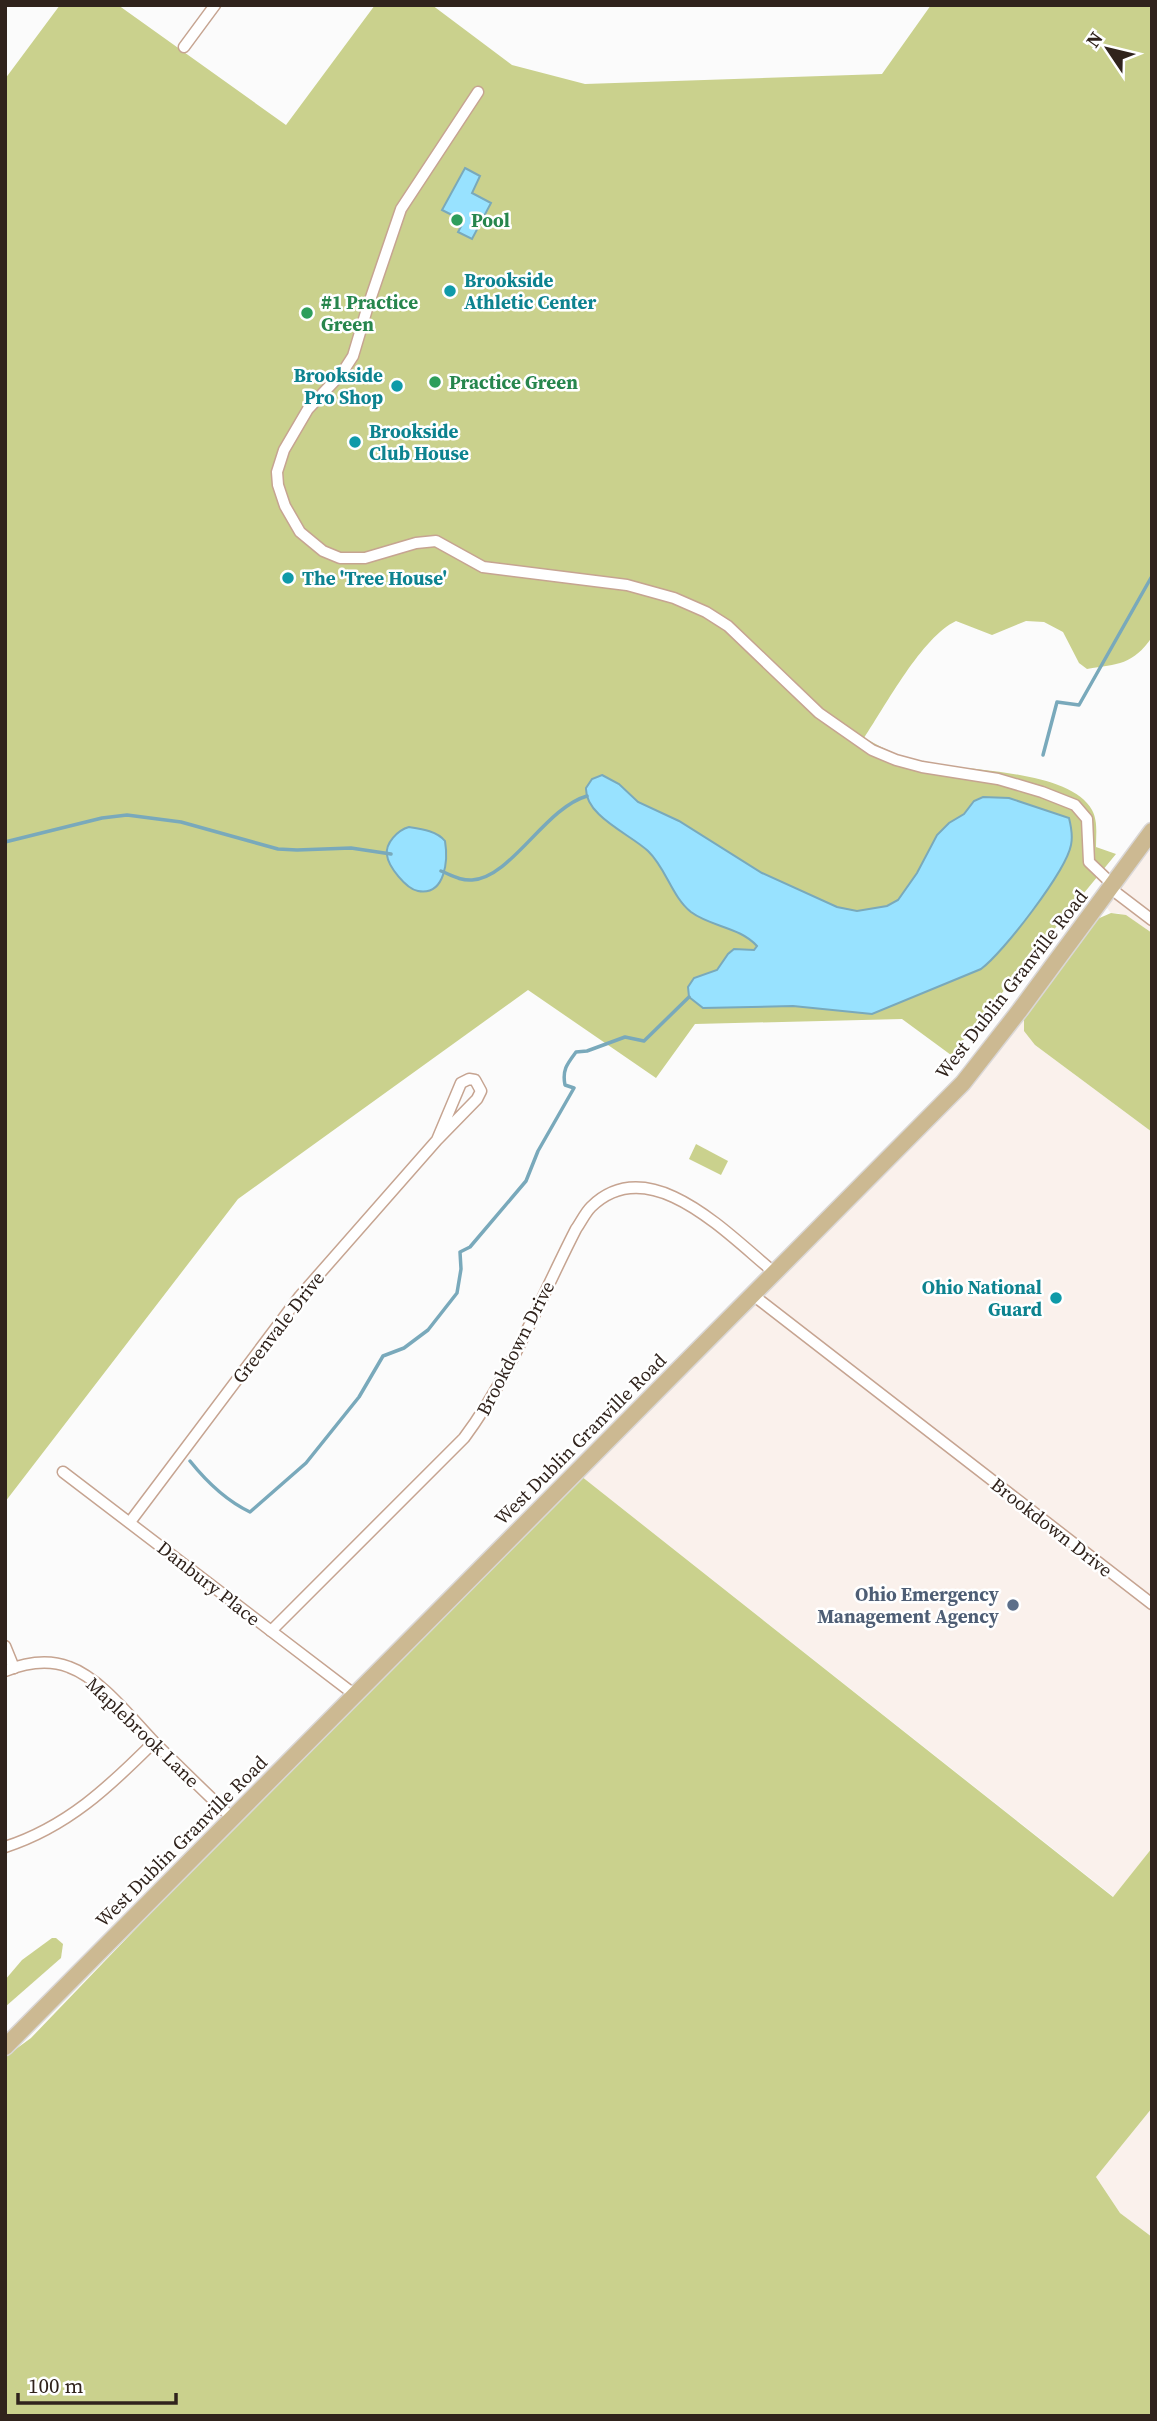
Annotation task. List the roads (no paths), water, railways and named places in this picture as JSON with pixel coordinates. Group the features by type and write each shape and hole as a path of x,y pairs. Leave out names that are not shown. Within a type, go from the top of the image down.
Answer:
{"main road":[{"name":"West Dublin Granville Road","path":"5,2047 963,1083 1152,831"}],"street":[{"path":"184,47 215,5"},
{"path":"478,92 404,204 367,309 355,354 344,371 301,419 286,444 277,475 281,495 296,527 305,538 328,554 349,559 365,558 421,542 438,541 483,567 627,585 663,594 697,608 736,632 819,713 872,750 922,767 998,779 1075,805 1087,819 1089,862 1112,887 1152,920"},
{"name":"Greenvale Drive","path":"130,1522 300,1296 437,1140 477,1100 481,1091 475,1080 464,1080 461,1083 437,1140"},
{"name":"Brookdown Drive","path":"271,1631 464,1438 481,1416 576,1229 589,1208 606,1195 641,1187 657,1189 675,1196 775,1273"},
{"name":"Brookdown Drive","path":"752,1295 1152,1604"},
{"name":"Danbury Place","path":"63,1472 355,1695"},
{"path":"5,1646 9,1669"},
{"name":"Maplebrook Lane","path":"9,1669 34,1663 50,1663 78,1671 101,1689 232,1818"},
{"path":"5,1847 52,1828 77,1812 110,1786 155,1742"}],"water":[{"path":"465,168 480,176 472,193 491,203 472,239 458,232 464,221 442,210"},
{"path":"602,775 619,784 638,802 679,821 762,873 837,907 857,911 887,906 898,900 917,873 937,835 949,823 964,814 974,801 983,797 1009,798 1069,818 1072,842 1058,873 1032,911 1004,947 981,969 872,1014 793,1006 703,1008 689,997 688,987 694,978 717,970 734,949 754,950 757,946 742,935 691,912 679,899 648,851 600,816 588,798 586,788 592,779"},
{"path":"409,827 434,833 445,841 443,875 434,888 427,891 418,891 408,886 388,860 390,842"}],"waterway":[{"path":"1043,755 1057,702 1079,705 1152,576"},
{"path":"441,871 468,880 486,876 501,868 557,814 587,796"},
{"path":"5,842 102,818 127,815 181,822 278,849 351,848 391,854"},
{"path":"190,1461 217,1490 250,1512 306,1463 359,1397 383,1356 404,1348 428,1330 457,1293 461,1269 460,1252 470,1247 526,1181 538,1151 574,1088 565,1085 564,1075 576,1052 587,1051 625,1037 644,1041 689,997"}],"place":[{"name":"Pool","path":"457,220"},
{"name":"Brookside Athletic Center","path":"450,291"},
{"name":"#1 Practice Green","path":"307,313"},
{"name":"Practice Green","path":"435,382"},
{"name":"Brookside Pro Shop","path":"397,386"},
{"name":"Brookside Club House","path":"355,442"},
{"name":"The 'Tree House'","path":"288,578"},
{"name":"Ohio National Guard","path":"1056,1298"},
{"name":"Ohio Emergency Management Agency","path":"1013,1605"}]}
